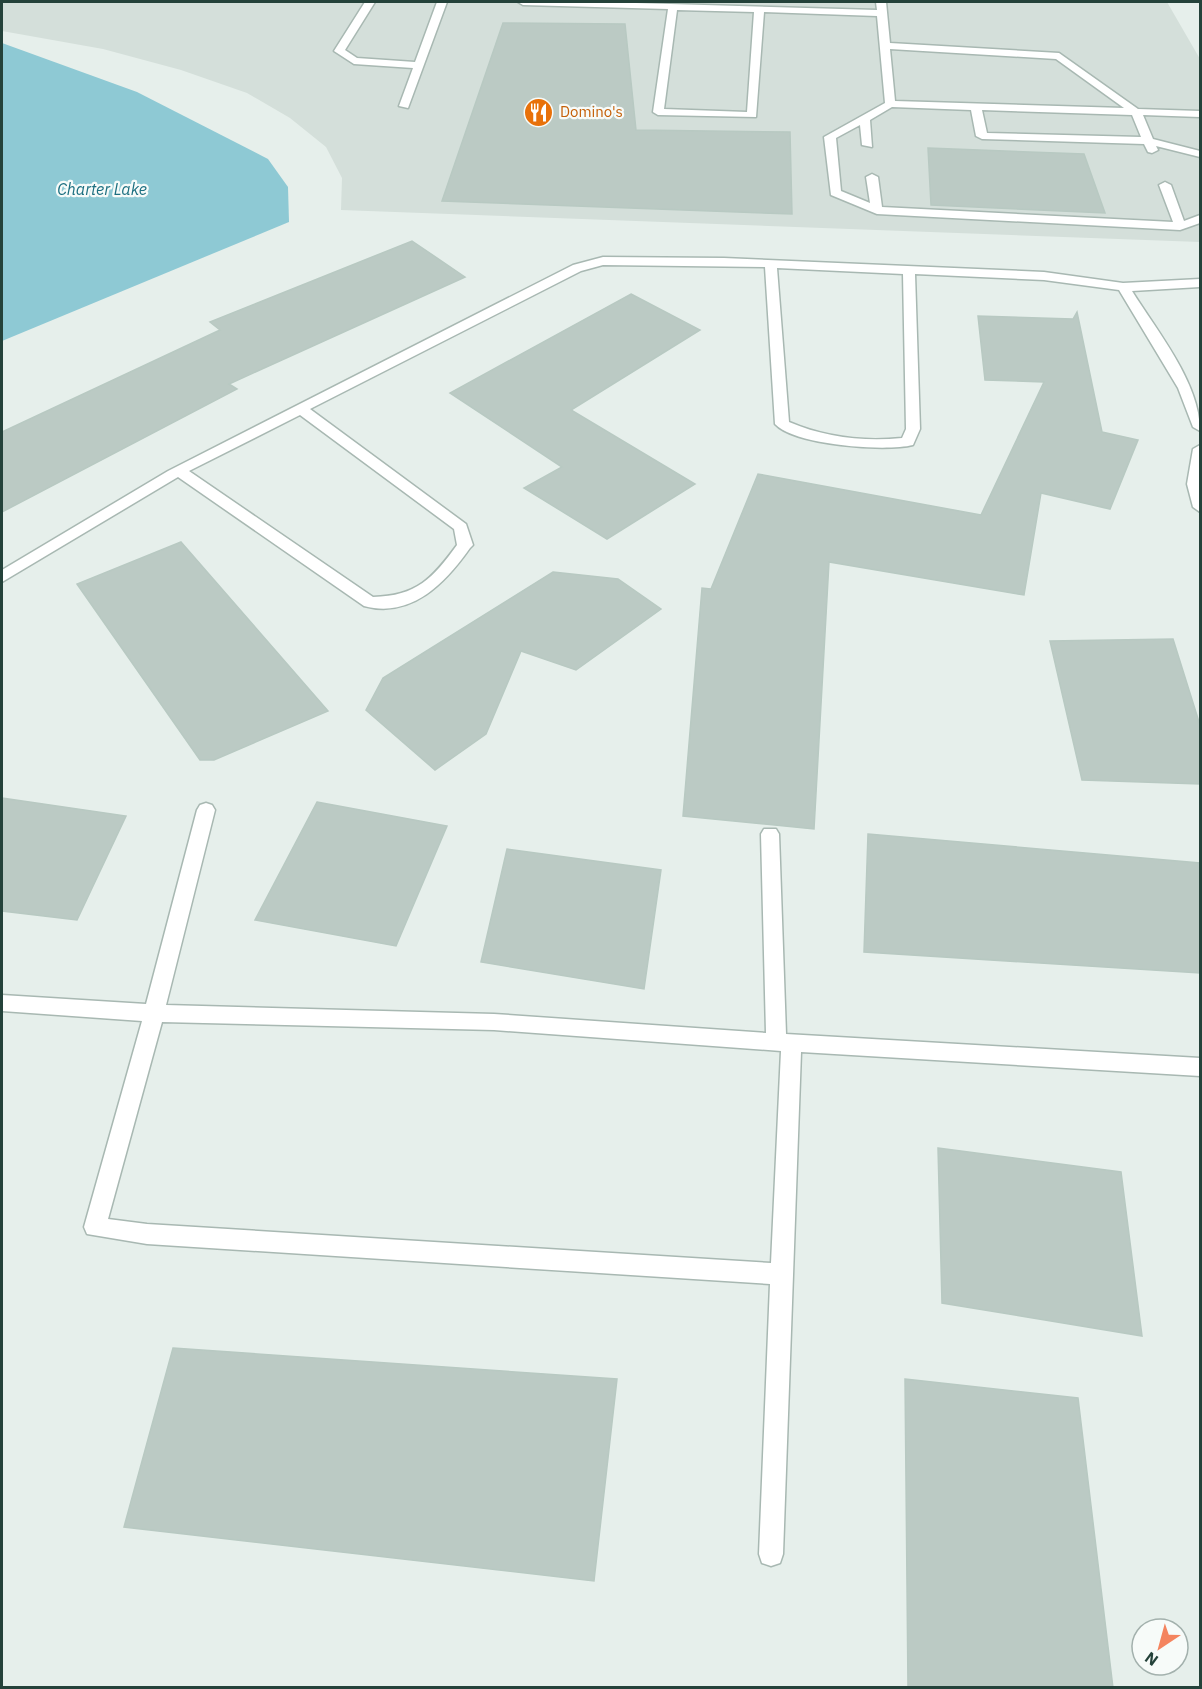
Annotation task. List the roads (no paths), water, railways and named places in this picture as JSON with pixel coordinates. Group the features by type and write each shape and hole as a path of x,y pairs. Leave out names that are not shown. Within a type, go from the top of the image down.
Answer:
{"lane":[{"path":"370,2 339,51 354,61 419,64"},
{"path":"404,106 442,2"},
{"path":"523,2 759,9 881,7 890,104"},
{"path":"673,6 658,112 752,115 759,9"},
{"path":"885,46 1059,56 1137,113 1154,154"},
{"path":"1200,114 890,104 830,137 835,193 877,210 1180,226 1200,219"},
{"path":"975,105 982,136 1148,141 1200,154"},
{"path":"864,118 868,145"},
{"path":"872,177 877,210"},
{"path":"1165,185 1180,226"},
{"path":"2,577 179,471 577,268 603,261 1044,276 1123,287 1162,287 1200,282"},
{"path":"771,265 782,424 801,434 890,445 908,442 913,429 909,271"},
{"path":"1123,287 1185,388 1200,427"},
{"path":"179,471 370,602 384,602 421,593 438,582 465,545 461,527 440,509 300,409"},
{"path":"1200,449 1194,484 1200,507"},
{"path":"206,810 154,1013 94,1227 147,1234 782,1274"},
{"path":"770,834 784,1042 782,1274 771,1554"},
{"path":"2,1003 154,1013 494,1022 1200,1067"}],"water":[{"name":"Charter Lake","path":"2,43 137,92 268,159 288,187 289,222 2,341"}],"place":[{"name":"Domino's","path":"539,112"}]}
